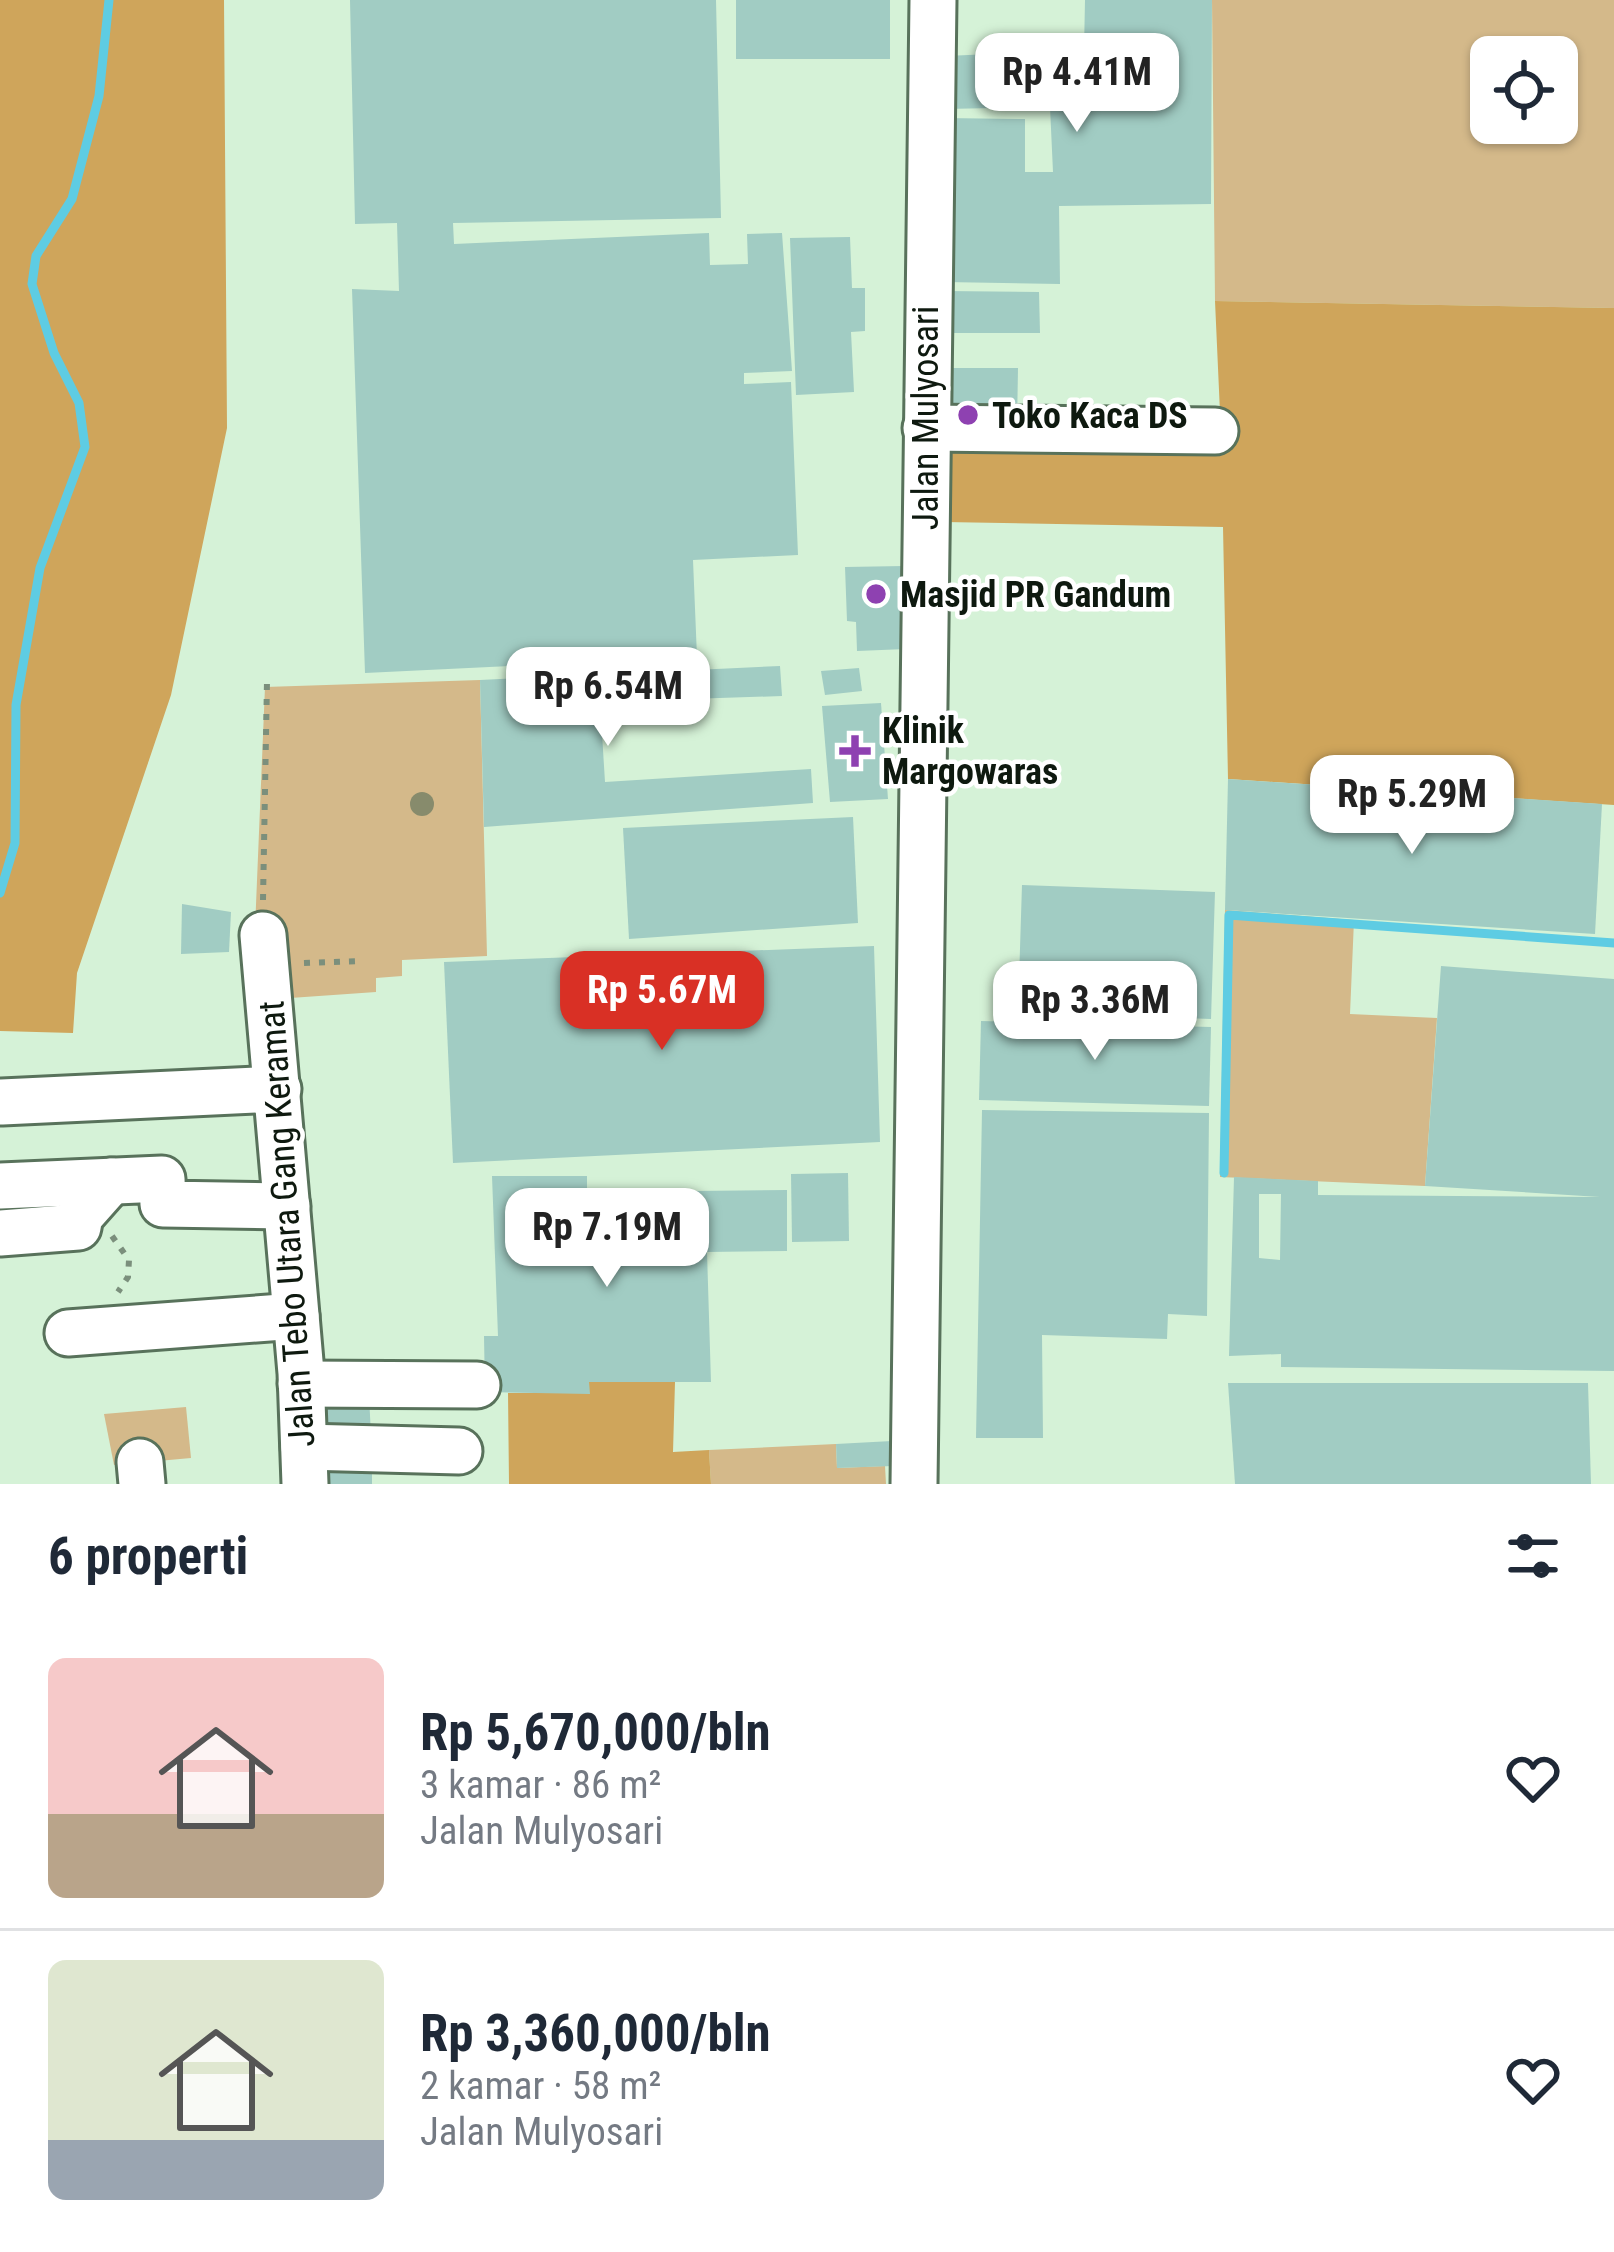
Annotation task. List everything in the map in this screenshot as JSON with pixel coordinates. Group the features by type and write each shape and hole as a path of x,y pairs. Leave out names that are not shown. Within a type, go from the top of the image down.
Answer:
{"street":[{"name":"Jalan Mulyosari","path":"914,1484 933,0"},
{"path":"926,428 1215,430"},
{"name":"Jalan Tebo Utara Gang Keramat","path":"264,949 305,1465"},
{"path":"2,1102 278,1089"},
{"path":"0,1186 162,1179 163,1204 287,1205"},
{"path":"0,1233 78,1227 80,1216 111,1181"},
{"path":"73,1333 296,1316"},
{"path":"302,1384 477,1385"},
{"path":"305,1465 459,1451"}],"path":[{"path":"264,949 267,681"},
{"name":"Jalan Tebo Utara Gang Keramat","path":"264,949 360,961"},
{"path":"73,1333 111,1303 128,1277 129,1260 110,1233 95,1244 78,1227"}],"shaded area":[{"path":"0,0 224,0 227,428 171,695 77,973 73,1033 0,1031"},
{"path":"1212,0 1614,0 1614,308 1215,301"},
{"path":"1215,301 1614,308 1614,805 1228,779 1223,527 944,522 942,433 1221,435"},
{"path":"480,680 487,956 402,960 402,976 376,978 376,992 276,999 255,929 265,687"},
{"path":"1225,910 1354,920 1350,1014 1437,1018 1425,1186 1220,1177"},
{"path":"589,1382 675,1382 673,1452 709,1450 711,1484 509,1484 508,1393 589,1393"},
{"path":"186,1407 191,1458 114,1465 104,1414"},
{"path":"836,1444 837,1468 885,1466 886,1484 711,1484 709,1450"}],"building":[{"path":"350,0 716,0 721,218 453,223 454,244 709,233 710,265 748,264 747,234 782,233 792,371 744,373 744,384 791,382 798,555 693,560 697,657 365,673 352,289 399,291 397,223 355,224"},
{"path":"736,0 890,0 890,59 736,59"},
{"path":"1085,0 1212,0 1211,204 1059,206 1060,284 944,282 944,118 1025,119 1025,172 1053,172 1050,107 945,109 946,56 1084,50"},
{"path":"850,237 852,288 865,288 865,331 851,332 854,392 796,395 790,238"},
{"path":"944,291 1039,292 1040,333 945,333"},
{"path":"944,368 1018,368 1017,426 943,424"},
{"name":"Masjid PR Gandum","path":"904,566 906,649 857,651 856,622 847,621 845,567"},
{"path":"780,666 782,696 600,702 605,782 811,769 813,803 484,827 480,680"},
{"path":"859,668 862,691 825,695 821,671"},
{"name":"Klinik Margowaras","path":"881,703 888,799 830,802 822,706"},
{"path":"1228,779 1602,804 1595,934 1225,910"},
{"path":"853,817 858,923 629,939 623,828"},
{"path":"1022,885 1215,892 1211,1019 1018,1012"},
{"path":"182,904 231,912 229,952 181,954"},
{"path":"874,946 880,1142 453,1163 444,962"},
{"path":"1441,966 1614,979 1614,1371 1281,1367 1281,1354 1229,1356 1234,1177 1318,1181 1318,1195 1600,1197 1425,1186","holes":["1259,1194 1281,1194 1280,1260 1259,1258"]},
{"path":"981,1021 1211,1027 1209,1106 979,1100"},
{"path":"982,1110 1209,1113 1207,1316 1168,1314 1167,1339 1042,1335 1043,1438 976,1438"},
{"path":"848,1173 849,1241 792,1242 791,1174"},
{"path":"492,1176 587,1176 587,1257 697,1253 694,1191 787,1190 787,1251 707,1252 711,1382 589,1382 590,1394 485,1392 484,1336 498,1336"},
{"path":"1228,1383 1588,1383 1591,1484 1235,1484"},
{"path":"369,1395 371,1436 327,1437 326,1396"},
{"path":"892,1441 893,1466 837,1468 836,1444"},
{"path":"372,1455 372,1484 329,1484 328,1456"}],"waterway":[{"path":"0,893 15,843 16,705 40,568 85,447 79,403 54,353 32,284 36,256 72,199 99,96 109,0"},
{"path":"1224,1173 1229,915 1614,943"}],"place":[{"name":"Toko Kaca DS","path":"968,415"},
{"name":"Masjid PR Gandum","path":"876,594"},
{"name":"Klinik Margowaras","path":"855,751"}]}
